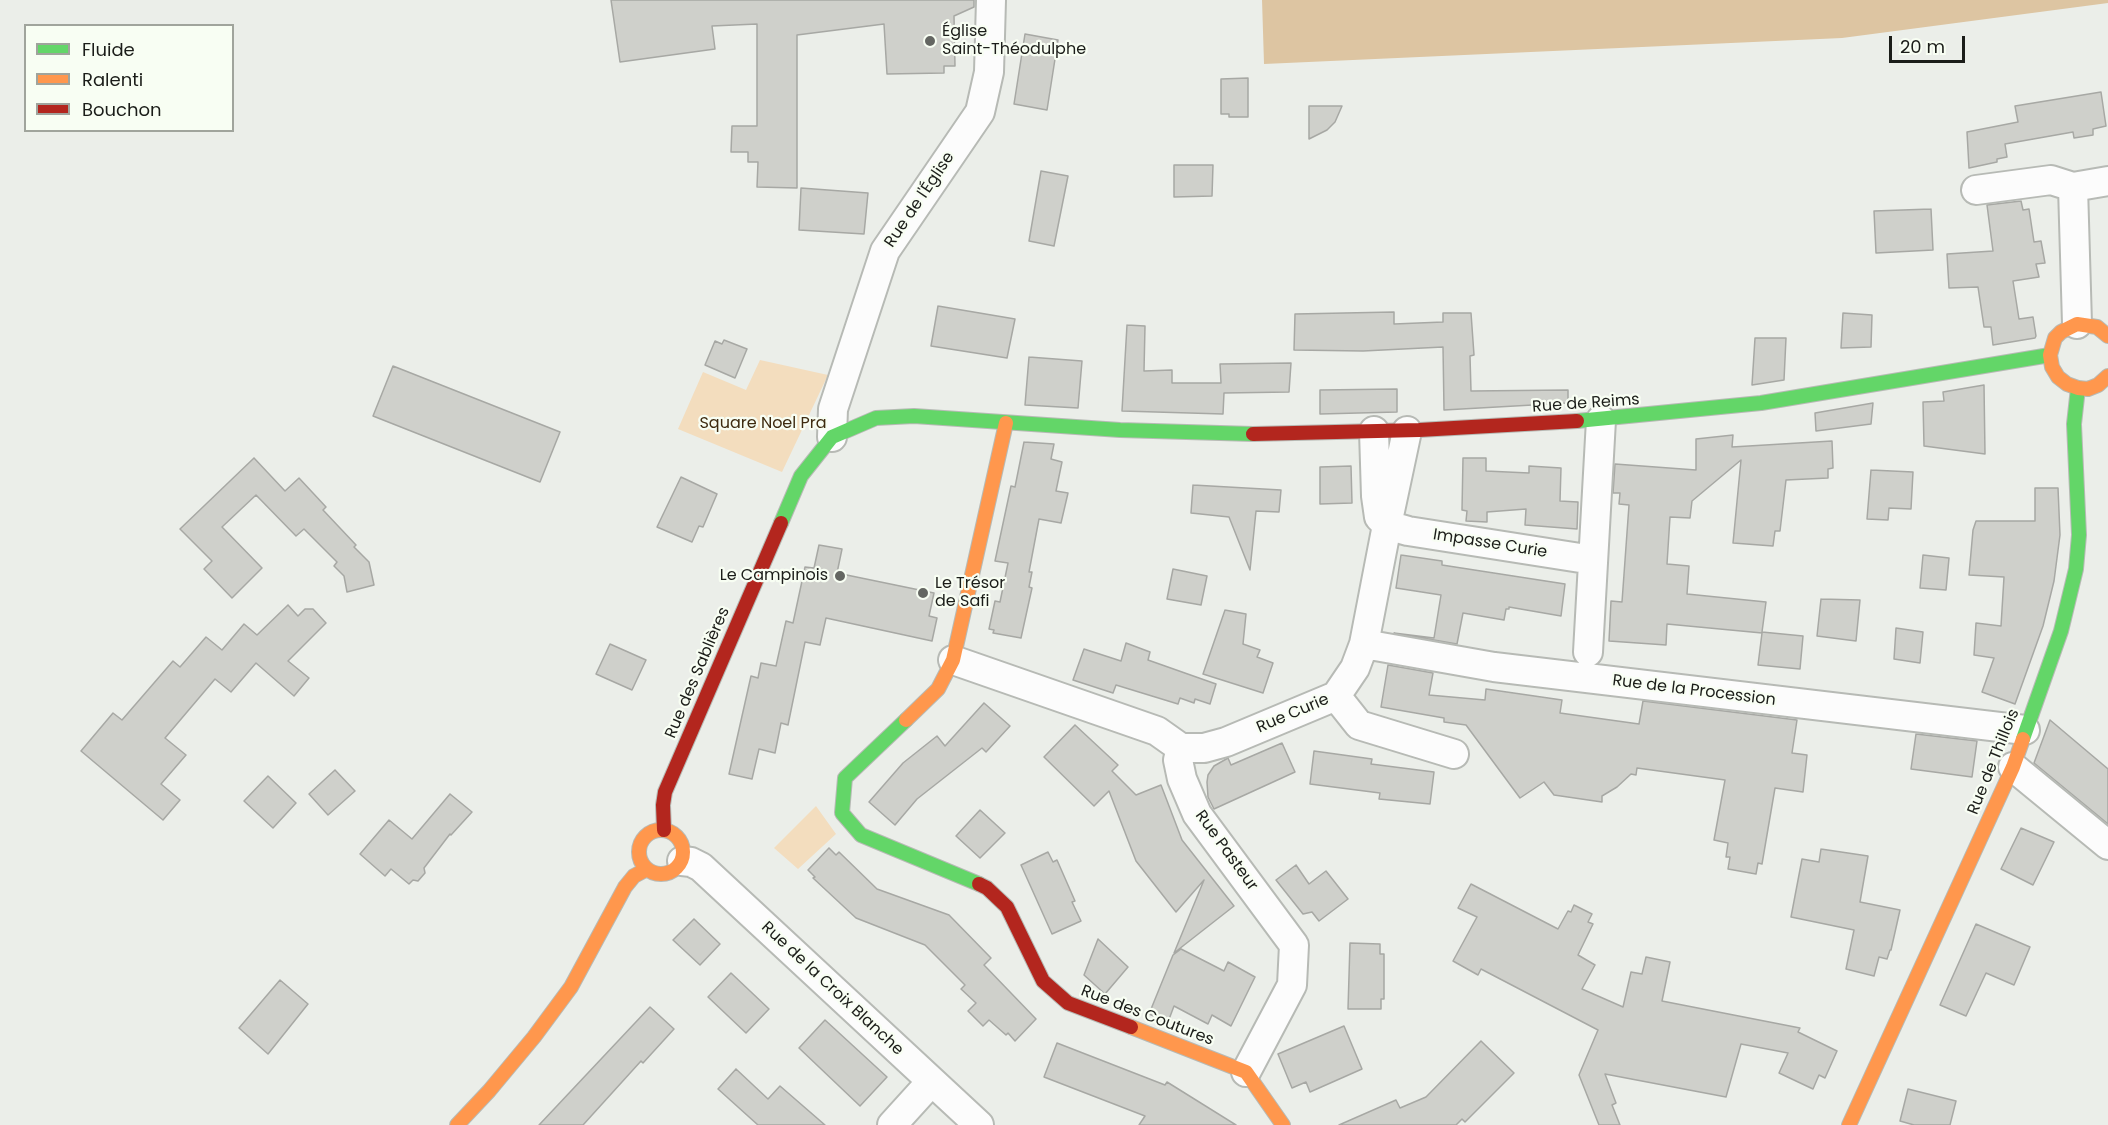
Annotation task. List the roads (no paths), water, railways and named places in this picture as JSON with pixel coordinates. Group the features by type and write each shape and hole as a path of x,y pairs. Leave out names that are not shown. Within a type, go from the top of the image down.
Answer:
{"street":[{"name":"Rue de l'Église","path":"832,437 833,409 885,251 980,112 989,72 991,0"},
{"path":"1976,190 2050,180 2073,187 2108,181"},
{"path":"2073,187 2077,324"},
{"path":"2108,336 2097,327 2077,324 2061,332 2055,338 2050,354 2052,367 2058,377 2067,384 2078,388 2088,388 2098,385 2108,376"},
{"name":"Rue de Reims","path":"1006,423 1120,430 1270,434 1407,431 1601,420 1761,403 2050,354"},
{"name":"Rue de Thillois","path":"1849,1125 2013,767 2061,631 2076,569 2079,535 2074,424 2078,388"},
{"name":"Rue des Sablières","path":"664,830 663,805 670,780 801,476 832,437 876,418 914,416 1006,423"},
{"path":"1588,652 1601,420"},
{"name":"Rue des Coutures","path":"1006,423 953,660 938,689 845,778 842,813 861,835 987,888 1007,907 1043,981 1068,1003 1246,1072"},
{"path":"1374,431 1376,496 1379,517 1387,525"},
{"name":"Rue Curie","path":"1181,748 1204,748 1226,742 1336,696 1355,668 1364,644 1407,431"},
{"name":"Impasse Curie","path":"1387,525 1408,531 1593,560"},
{"name":"Rue de la Procession","path":"1364,644 1494,667 2025,730"},
{"path":"953,660 1157,731 1181,748"},
{"path":"1336,696 1359,725 1454,754"},
{"name":"Rue Pasteur","path":"1181,748 1178,760 1182,779 1197,814 1294,945 1292,985 1246,1072"},
{"path":"2013,767 2108,845"},
{"path":"664,830 676,836 683,847 682,861 678,867 666,874 659,875 647,869 639,856 642,841 652,832 664,830"},
{"name":"Rue de la Croix Blanche","path":"682,861 701,867 979,1125"},
{"path":"457,1125 489,1091 540,1029 571,987 625,887 634,876 647,869"},
{"path":"1246,1072 1283,1125"},
{"path":"892,1125 931,1082"}],"place":[{"name":"Église Saint-Théodulphe","path":"930,41"},
{"name":"Le Campinois","path":"840,576"},
{"name":"Le Trésor de Safi","path":"923,593"}],"park label":[{"name":"Square Noel Pra","path":"763,424"}]}
